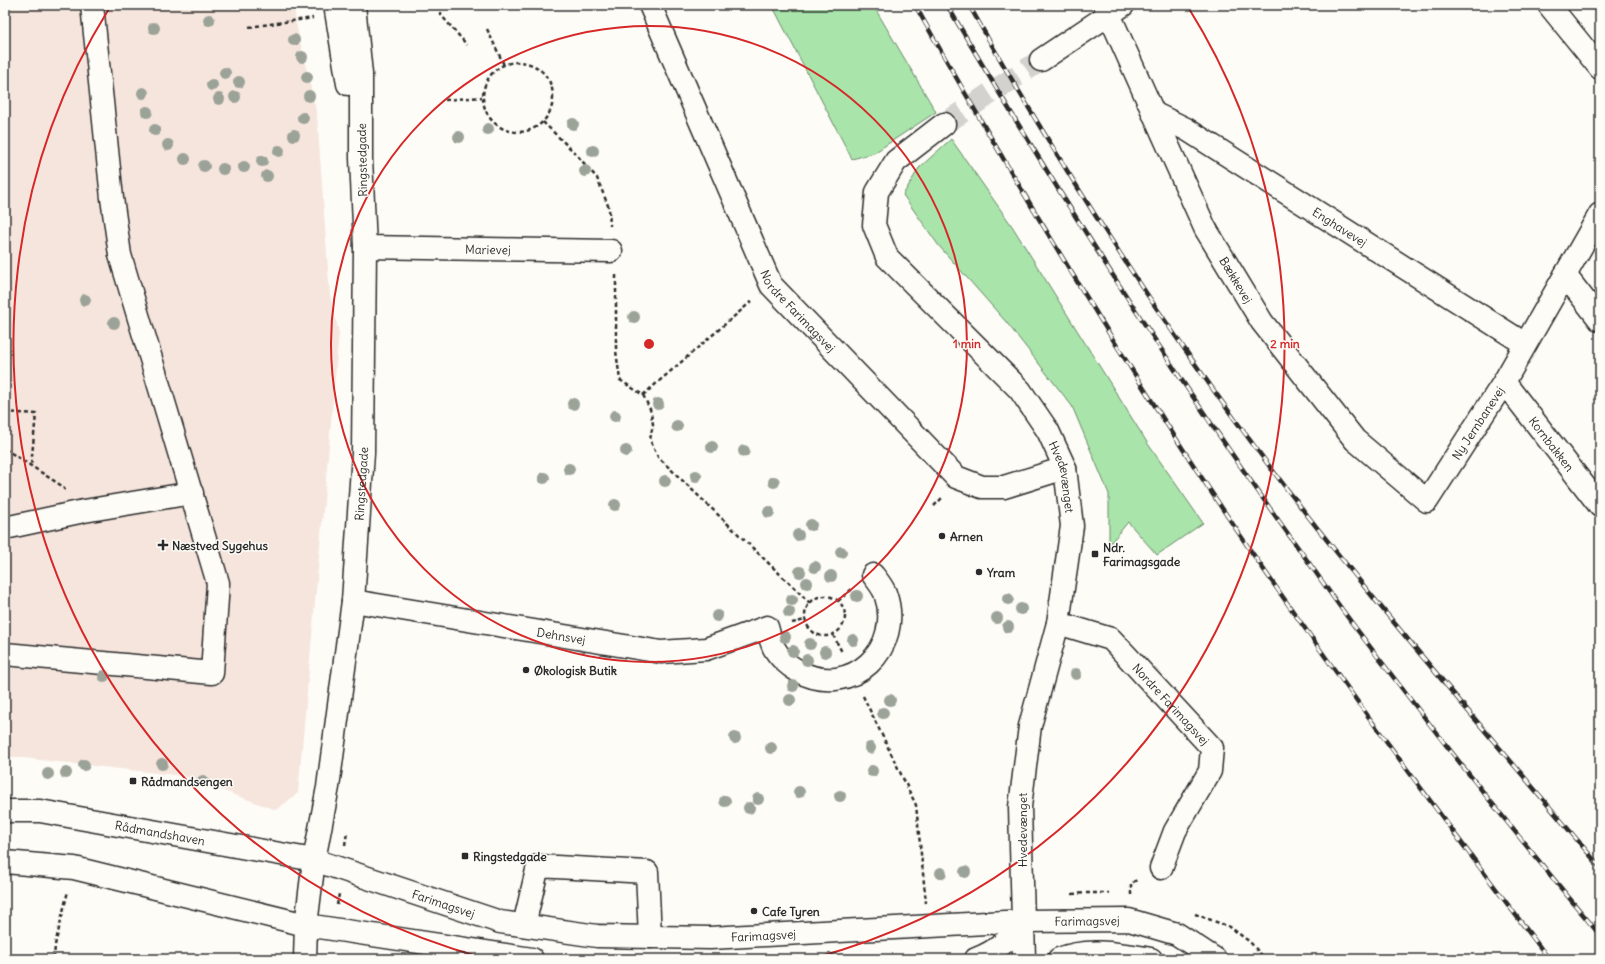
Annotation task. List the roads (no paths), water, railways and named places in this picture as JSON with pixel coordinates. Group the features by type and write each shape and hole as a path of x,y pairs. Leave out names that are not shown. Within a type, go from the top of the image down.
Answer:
{"street":[{"path":"5,654 212,673 218,584 120,255 112,198 92,5"},
{"name":"Nordre Farimagsvej","path":"650,5 771,285 956,477 982,487 1004,487 1064,468"},
{"path":"1549,5 1600,68"},
{"name":"Ringstedgade","path":"305,959 306,925 314,860 328,787 353,601 363,453 365,247 361,158 342,8"},
{"path":"1041,60 1112,8"},
{"name":"Bækkevej","path":"1112,8 1153,113 1205,228 1262,322 1355,440 1427,501"},
{"name":"Enghavevej","path":"1153,113 1186,129 1525,344"},
{"name":"Hvedevænget","path":"944,124 896,161 877,192 874,225 888,257 1020,390 1048,431 1064,468 1072,526 1058,623 1030,726 1020,806 1024,959"},
{"name":"Ny Jernbanevej","path":"1427,501 1504,382 1600,214"},
{"name":"Marievej","path":"365,247 611,251"},
{"path":"1565,275 1600,320"},
{"name":"Kornbakken","path":"1504,382 1600,506"},
{"path":"5,528 84,511 192,493"},
{"name":"Dehnsvej","path":"353,601 661,652 706,649 767,628 774,648 789,666 808,676 831,679 853,674 869,664 882,648 889,630 890,610 884,591 873,575"},
{"name":"Nordre Farimagsvej","path":"1058,623 1111,638 1212,748 1210,771 1175,831 1161,868"},
{"name":"Rådmandshaven","path":"5,811 40,811 314,860"},
{"name":"Farimagsvej","path":"314,860 500,922 597,936 710,938 1024,921 1129,920 1177,934 1215,959"},
{"path":"5,862 74,868 306,925 532,959"},
{"path":"524,925 538,866 647,872 650,937"},
{"path":"976,959 1002,946 1015,935 1024,921"},
{"path":"1059,959 1083,952 1114,952 1151,959"}],"tunnel":[{"path":"944,124 1041,60"}],"railway":[{"path":"915,5 1036,214 1121,352 1208,487 1289,606 1362,708 1549,959"},
{"path":"947,5 1070,209 1156,342 1245,473 1387,670 1600,935"},
{"path":"969,5 1035,119 1105,231 1141,286 1216,394 1296,501 1381,607 1600,867"}],"place":[{"name":"Arnen","path":"942,536"},
{"name":"Næstved Sygehus","path":"163,545"},
{"name":"Ndr. Farimagsgade","path":"1095,554"},
{"name":"Yram","path":"979,572"},
{"name":"Økologisk Butik","path":"526,670"},
{"name":"Rådmandsengen","path":"133,781"},
{"name":"Ringstedgade","path":"465,856"},
{"name":"Cafe Tyren","path":"754,911"}]}
